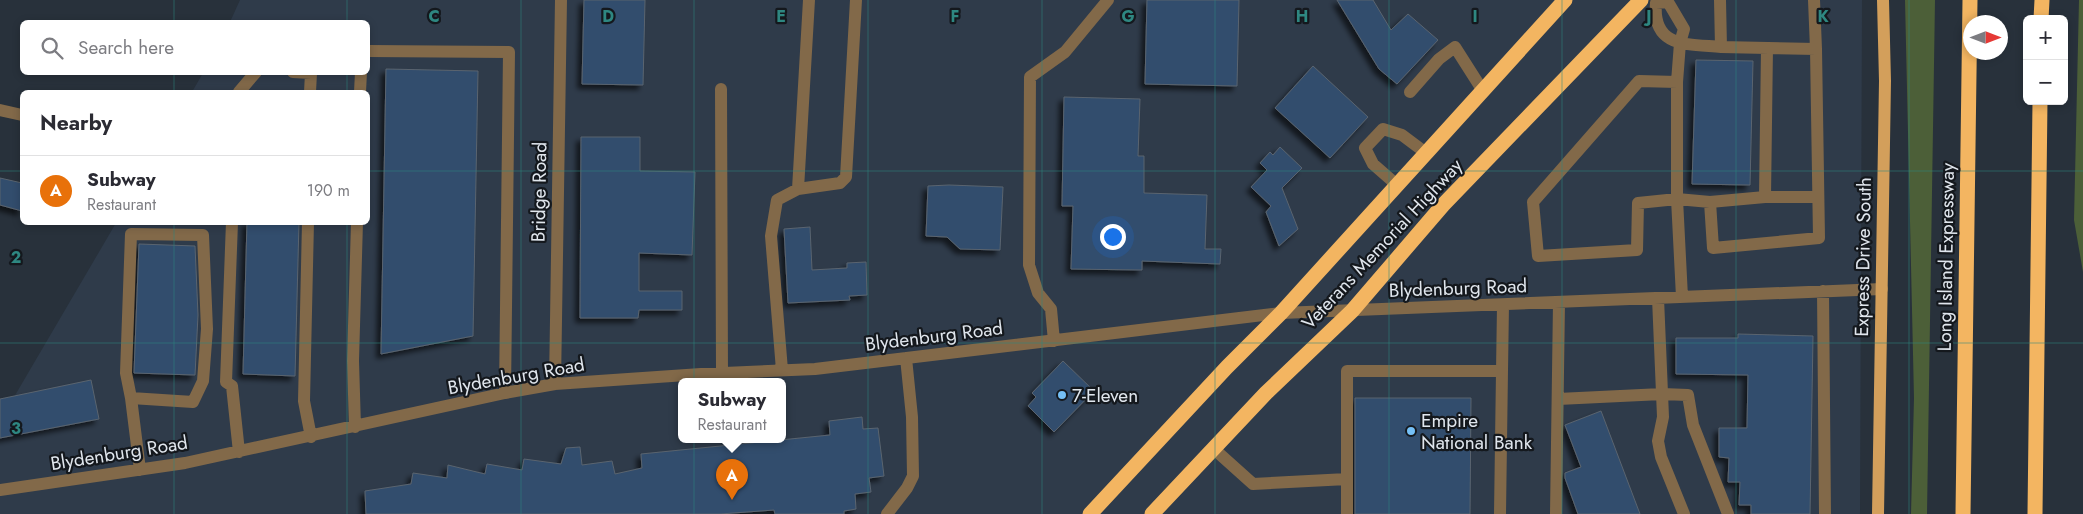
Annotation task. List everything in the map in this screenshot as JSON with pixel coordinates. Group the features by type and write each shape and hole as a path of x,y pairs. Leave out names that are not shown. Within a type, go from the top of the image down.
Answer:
{"highway":[{"name":"Veterans Memorial Highway","path":"1090,514 1226,367 1281,314 1565,0"},
{"name":"Veterans Memorial Highway","path":"1152,514 1266,393 1352,311 1443,205 1641,0"},
{"name":"Long Island Expressway","path":"1963,514 1970,0"},
{"path":"2041,15 2042,0"},
{"path":"2035,514 2040,105"}],"main road":[{"name":"Express Drive South","path":"1878,514 1885,56 1884,0"}],"street":[{"name":"Bridge Road","path":"555,384 561,0"},
{"path":"798,189 809,0"},
{"path":"782,370 771,236 777,200 798,189 840,183 846,177 856,0"},
{"path":"1054,341 1051,308 1038,294 1029,265 1030,76 1066,52 1108,0"},
{"path":"1720,0 1721,47"},
{"path":"1710,202 1713,248 1819,238 1814,0"},
{"path":"1682,297 1677,199 1677,82 1680,43 1684,29 1668,2 1654,2 1655,18 1666,38 1680,43 1721,47 1816,49"},
{"path":"1410,92 1439,59 1455,48 1483,91"},
{"path":"1765,198 1767,48"},
{"path":"370,51 509,52 505,393"},
{"path":"241,90 253,75"},
{"path":"310,90 311,75"},
{"path":"360,90 361,75"},
{"path":"1677,82 1639,82 1533,202 1538,256 1637,250 1638,203 1677,199 1710,202 1818,197"},
{"path":"722,89 722,373"},
{"path":"0,110 20,115"},
{"path":"1397,185 1374,164 1365,148 1383,129 1402,135 1426,153"},
{"path":"232,225 226,382 232,386 239,452"},
{"path":"308,225 304,401 311,437"},
{"path":"355,427 353,361 357,225"},
{"path":"131,398 193,402 203,381 207,329 203,235 131,234 126,373 140,470"},
{"name":"Blydenburg Road","path":"0,490 186,463 505,393 555,384 815,369 1281,314 1882,289"},
{"path":"1823,291 1825,514"},
{"path":"1658,298 1663,417 1658,441 1661,457 1684,514"},
{"path":"1556,514 1559,302"},
{"path":"1500,514 1502,305"},
{"path":"887,514 907,488 913,476 912,417 906,358"},
{"path":"1347,514 1347,371 1502,370"},
{"path":"1558,399 1662,394 1688,395 1693,425 1728,514"},
{"path":"1214,449 1253,484 1347,479"}],"shaded area":[{"path":"240,0 1862,0 1860,514 0,514 0,421 115,225 370,225 370,90 193,90 202,75 370,75 370,20 231,20"}],"green space":[{"path":"1905,0 1935,0 1927,514 1911,514 1914,398"},
{"path":"2079,0 2083,0 2083,272 2074,220"}],"building":[{"path":"584,0 645,0 643,85 582,84"},
{"path":"1147,0 1239,0 1237,86 1145,84"},
{"path":"1337,0 1373,0 1391,30 1408,14 1438,40 1397,84 1379,69"},
{"path":"1696,60 1753,61 1750,185 1692,184"},
{"path":"1313,66 1368,117 1330,158 1275,108"},
{"path":"386,69 478,71 473,336 381,354"},
{"path":"1064,97 1140,99 1138,156 1144,156 1144,193 1207,195 1205,249 1221,249 1220,264 1142,261 1142,270 1071,269 1073,206 1062,206"},
{"path":"581,137 640,137 640,171 695,172 692,255 639,253 639,291 682,291 682,310 639,310 638,318 580,318"},
{"path":"1280,147 1302,168 1282,188 1298,229 1279,246 1266,212 1271,206 1251,187 1267,170 1260,163 1270,152 1273,155"},
{"path":"0,178 20,183 20,210 0,205"},
{"path":"928,186 1003,187 1000,250 960,249 947,237 926,236"},
{"path":"247,225 299,225 295,376 243,374"},
{"path":"810,227 812,270 847,268 847,263 866,262 867,295 849,296 850,300 788,303 784,229"},
{"path":"139,244 195,246 198,315 195,375 134,373"},
{"path":"1738,334 1813,336 1810,514 1751,514 1751,505 1739,505 1740,482 1728,482 1729,458 1719,457 1719,428 1747,428 1748,375 1676,374 1676,338 1738,338"},
{"name":"7-Eleven","path":"1063,361 1094,391 1054,432 1028,406 1036,397 1032,393"},
{"path":"91,380 99,419 0,438 0,399"},
{"name":"Empire National Bank","path":"1355,398 1471,398 1470,514 1355,514"},
{"path":"1601,411 1640,514 1578,514 1565,478 1565,473 1581,467 1565,425"},
{"path":"862,417 863,429 878,428 884,476 869,478 871,492 855,494 856,509 844,511 844,514 775,514 774,510 720,514 366,514 365,491 411,484 413,473 447,478 448,465 485,474 487,464 522,470 524,459 561,464 566,448 580,447 582,465 612,461 615,474 642,468 641,454 750,443 786,443 786,439 830,435 829,421"}],"place":[{"name":"7-Eleven","path":"1062,395"},
{"name":"Empire National Bank","path":"1411,431"},
{"name":"Subway","path":"732,500"}]}
